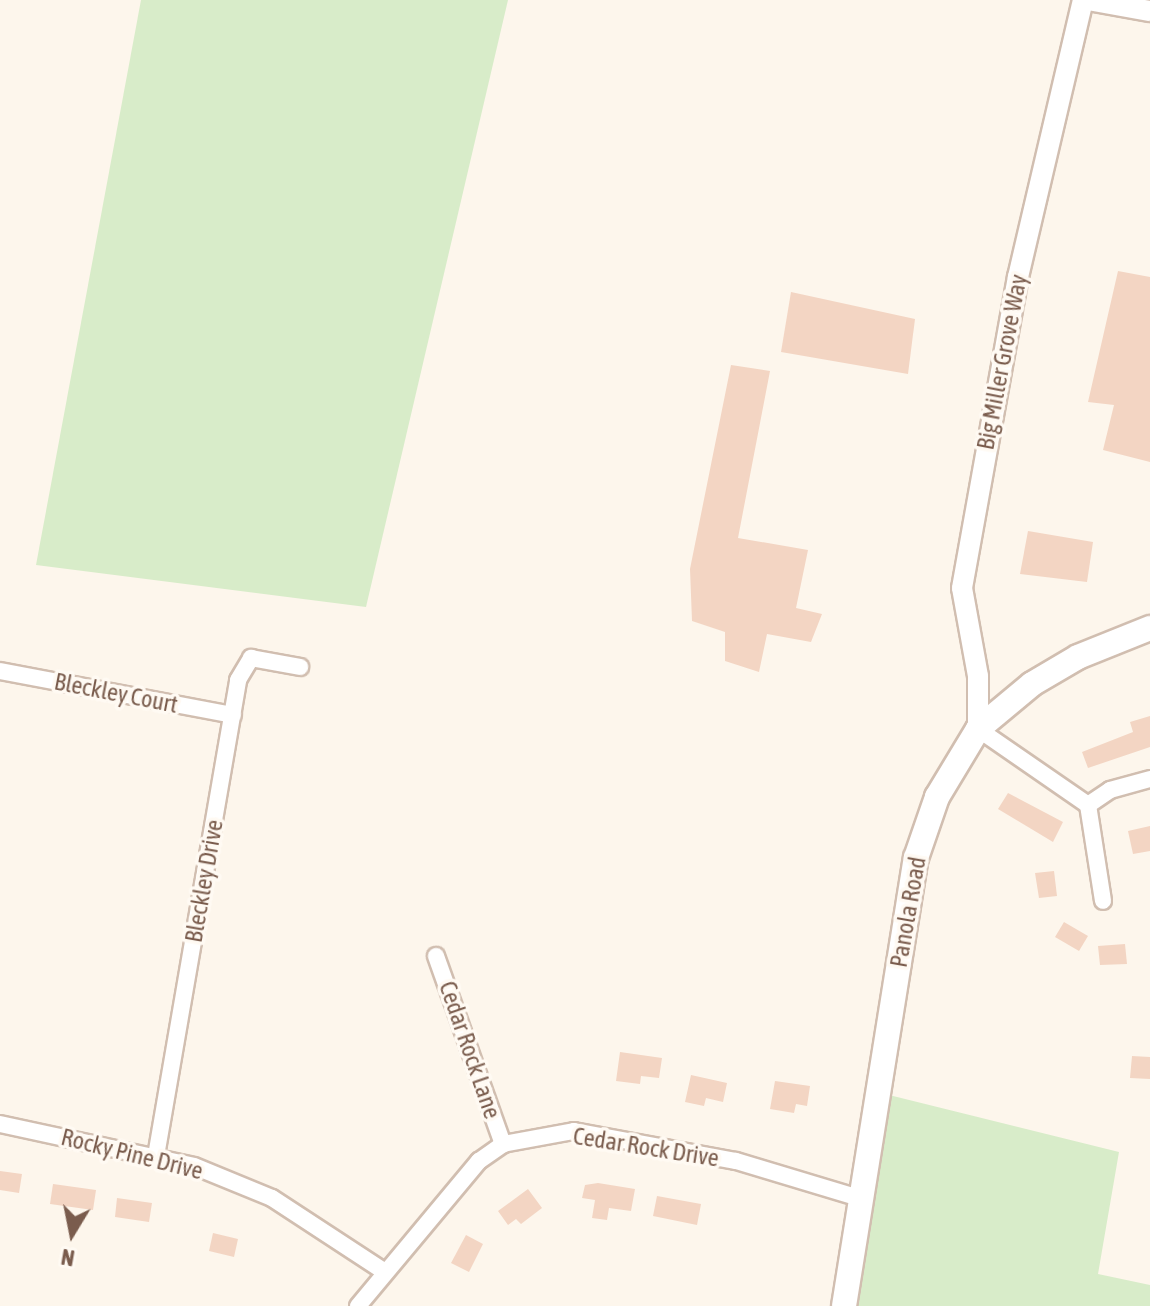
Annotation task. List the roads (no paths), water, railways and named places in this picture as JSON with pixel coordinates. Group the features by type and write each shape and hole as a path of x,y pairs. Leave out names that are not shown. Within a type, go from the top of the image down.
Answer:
{"main road":[{"name":"Panola Road","path":"844,1306 916,858 937,797 978,729 1012,701 1078,657 1150,628"}],"street":[{"path":"1086,0 1150,11"},
{"name":"Big Miller Grove Way","path":"978,729 978,676 963,613 965,566 1018,277 1086,0"},
{"name":"Bleckley Drive","path":"156,1156 238,680 251,658 300,667"},
{"name":"Bleckley Court","path":"0,671 233,715"},
{"path":"978,676 996,695 1012,701"},
{"path":"978,729 1088,805 1103,901"},
{"path":"1088,805 1110,790 1150,779"},
{"name":"Cedar Rock Lane","path":"436,956 503,1144"},
{"name":"Rocky Pine Drive","path":"0,1124 156,1156 272,1198 382,1270"},
{"name":"Cedar Rock Drive","path":"358,1306 382,1270 479,1161 503,1144 574,1131 736,1161 859,1198"}]}
